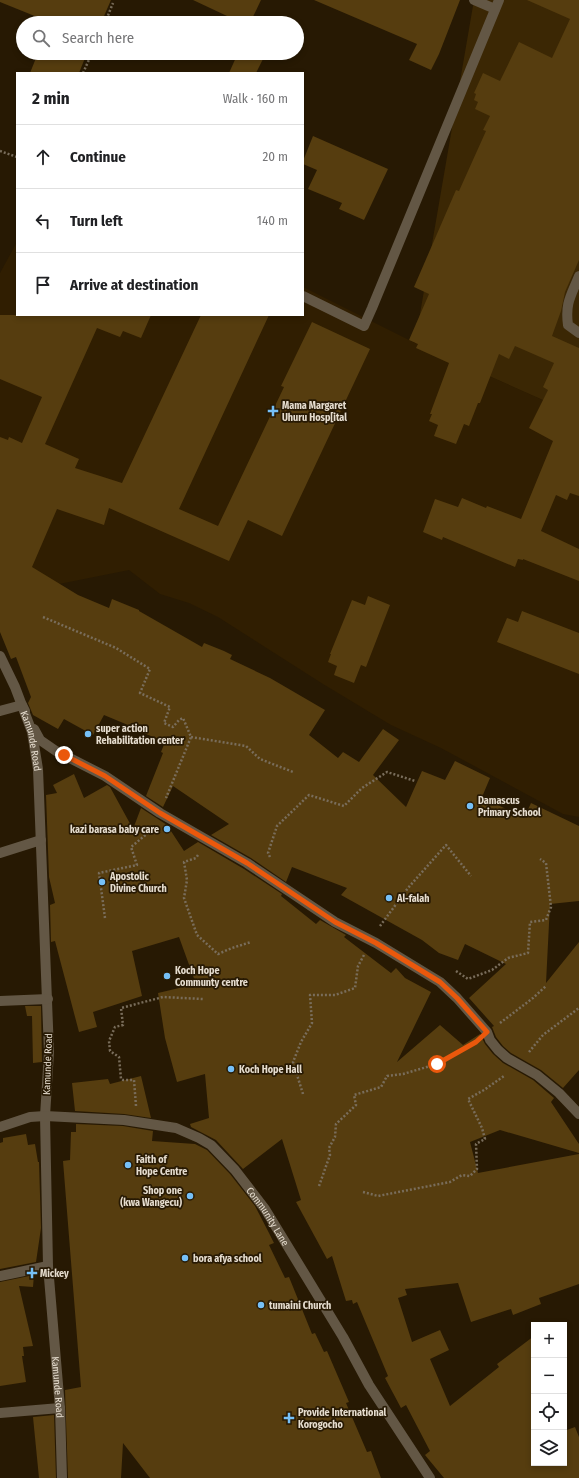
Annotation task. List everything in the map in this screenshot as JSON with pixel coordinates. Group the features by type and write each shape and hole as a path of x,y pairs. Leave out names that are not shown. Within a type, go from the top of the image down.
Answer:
{"street":[{"path":"304,296 364,326 497,5 474,0"},
{"path":"579,276 567,304 568,325 579,333"},
{"name":"Kamunde Road","path":"0,656 22,705 32,732 38,769 48,998 49,1052 45,1116 48,1266 60,1408 62,1478"},
{"path":"0,711 22,705 40,740 56,751 105,776 162,814 208,842 247,863 335,922 367,938 440,982 457,998 487,1032 490,1040 498,1050 507,1058 537,1075 559,1093 579,1114"},
{"path":"0,853 41,840"},
{"path":"0,1002 48,998"},
{"name":"Community Lane","path":"0,1127 30,1117 45,1116 124,1120 176,1128 211,1145 235,1170 264,1209 336,1326 369,1385 430,1478"},
{"path":"0,1276 48,1266"},
{"path":"0,1413 60,1408"}],"path":[{"path":"108,16 114,3"},
{"path":"83,72 89,60"},
{"path":"0,152 16,157"},
{"path":"43,617 116,648 150,669 140,693 170,707 164,723 173,727 183,718 191,737 162,814 153,829 131,847 137,865 99,872 105,918"},
{"path":"191,737 246,746 260,760 293,772"},
{"path":"271,858 268,853 278,826 309,795 344,806 362,788 386,772 415,781"},
{"path":"208,842 196,858 184,862 187,880 184,898 197,935 218,954 251,942"},
{"path":"303,1094 293,1062 301,1042 312,1023 310,995 335,995 355,988 358,966 364,954 367,938 446,844 471,876"},
{"path":"440,982 450,968 468,979 492,970 508,958 528,953 530,922 546,920 551,907 546,863 540,859"},
{"path":"319,1186 330,1155 329,1148 335,1137 336,1124 356,1105 354,1095 382,1087 387,1076 403,1074 437,1064 476,1042 487,1032 516,1012 546,986"},
{"path":"136,1111 134,1080 121,1079 119,1057 110,1051 109,1041 115,1027 123,1025 121,1008 163,997 203,999"},
{"path":"519,1065 543,1035 579,1008"},
{"path":"363,1192 378,1196 450,1182 462,1175 470,1176 473,1174 477,1169 476,1144 485,1139 482,1128 468,1099 504,1077 500,1070 507,1058"}],"shaded area":[{"path":"474,0 579,0 579,416 415,343"},
{"path":"16,244 16,316 304,316 304,288 415,343 579,416 579,817 563,814 441,748 391,725 323,684 218,617 189,603 160,594 129,570 44,587 0,573 0,273"}],"building":[{"path":"0,0 111,0 104,16 35,16 0,2"},
{"path":"193,0 261,0 253,16 227,16"},
{"path":"314,0 460,0 439,54 431,70 409,60 417,44"},
{"path":"527,0 579,0 579,260 565,292 561,311 552,336 579,348 579,496 570,493 567,500 556,495 541,531 579,549 579,581 523,559 518,559 515,567 443,537 442,540 423,532 435,499 458,507 462,498 486,508 487,506 521,519 553,441 529,428 548,390 543,387 554,363 515,346 509,359 499,354 480,403 478,403 469,426 464,424 456,444 434,436 438,425 429,421 432,414 430,414 449,363 416,348 418,344 409,340 429,294 414,287 456,190 459,191 486,131 483,130 490,116 475,109 478,102 474,100 476,94 474,93 483,73 500,81 519,42 552,58 570,19"},
{"path":"35,60 84,60 79,72 30,72"},
{"path":"235,60 262,60 256,72 229,72"},
{"path":"313,136 388,169 364,220 339,209 342,203 308,189 317,170 304,164 304,158"},
{"path":"0,315 151,316 141,338 123,331 120,337 97,328 45,444 79,459 75,468 122,483 201,316 269,316 179,509 218,526 284,387 281,386 312,322 370,349 282,536 248,520 229,561 109,508 104,525 57,509 32,567 78,595 109,608 112,599 139,610 202,647 204,643 224,651 232,655 230,659 270,678 325,710 309,735 338,758 343,752 359,762 383,729 399,740 373,775 406,807 422,771 445,780 455,761 490,778 482,797 524,818 531,803 579,826 579,901 550,904 546,983 579,942 579,1070 563,1088 541,1070 511,1053 503,1046 496,1037 492,1027 494,1026 469,998 506,964 465,944 458,960 439,953 422,940 341,895 347,888 292,867 286,882 251,858 211,835 229,824 173,786 163,807 146,796 163,753 161,752 165,742 104,715 93,735 64,719 58,729 33,715 28,703 31,697 16,657 11,659 0,632 0,437 8,440 9,437 22,443 42,397 0,379"},
{"path":"368,596 390,605 366,667 361,665 354,683 334,675 337,666 328,662 352,600 365,605"},
{"path":"522,611 579,633 579,674 497,642 507,618 518,622"},
{"path":"74,774 84,798 107,785 110,787 133,829 141,808 167,825 184,851 198,842 244,869 282,894 281,896 316,924 320,920 346,935 344,937 391,973 396,968 405,978 431,992 397,1062 440,1025 463,1045 480,1034 485,1044 503,1063 533,1080 554,1098 551,1102 579,1144 579,1153 500,1130 470,1142 478,1173 579,1154 579,1284 539,1298 541,1304 513,1315 511,1309 471,1322 458,1283 405,1289 407,1295 398,1298 412,1342 440,1330 449,1350 430,1359 450,1406 499,1367 497,1364 531,1338 531,1466 567,1466 567,1430 575,1427 579,1437 579,1478 444,1478 425,1455 430,1451 406,1405 401,1408 385,1378 388,1376 357,1302 353,1304 352,1300 346,1301 332,1256 327,1259 296,1202 301,1200 282,1139 243,1169 216,1140 191,1127 190,1124 209,1118 205,1074 177,1082 165,1038 158,993 196,984 179,937 132,951 142,996 93,1012 97,1027 79,1032 55,941 51,942 50,905 55,903 49,877 46,795 57,793 53,785"},
{"path":"25,1006 41,1006 42,1062 33,1063 32,1016 27,1016"},
{"path":"141,1076 151,1118 124,1114 75,1111 72,1083 108,1079 110,1084"},
{"path":"76,1124 123,1126 153,1131 152,1141 195,1144 207,1150 230,1174 255,1206 274,1243 269,1245 285,1278 289,1277 312,1334 315,1333 324,1352 327,1351 349,1402 346,1403 367,1452 371,1451 381,1478 150,1478 123,1443 121,1478 68,1478 65,1390 81,1387 63,1161 70,1160 71,1132 76,1132"},
{"path":"26,1134 28,1145 35,1144 39,1162 41,1228 36,1262 0,1269 0,1143 3,1142 3,1138"},
{"path":"34,1275 33,1287 19,1286 33,1346 23,1347 24,1356 22,1356 26,1382 0,1386 0,1282"},
{"path":"54,1415 56,1478 39,1478 33,1417"}],"place":[{"name":"Mama Margaret Uhuru Hosp[ital","path":"273,411"},
{"name":"super action Rehabilitation center","path":"88,734"},
{"name":"Damascus Primary School","path":"470,806"},
{"name":"kazi barasa baby care","path":"167,829"},
{"name":"Apostolic Divine Church","path":"102,882"},
{"name":"Al-falah","path":"389,898"},
{"name":"Koch Hope Communty centre","path":"167,976"},
{"name":"Koch Hope Hall","path":"231,1069"},
{"name":"Faith of Hope Centre","path":"128,1165"},
{"name":"Shop one (kwa Wangecu)","path":"190,1196"},
{"name":"bora afya school","path":"185,1258"},
{"name":"Mickey","path":"32,1273"},
{"name":"tumaini Church","path":"261,1305"},
{"name":"Provide International Korogocho","path":"289,1418"}],"route":[{"path":"64,755 105,776 186,829 247,863 335,922 370,939 440,982 457,998 487,1032 476,1042 437,1064"}]}
